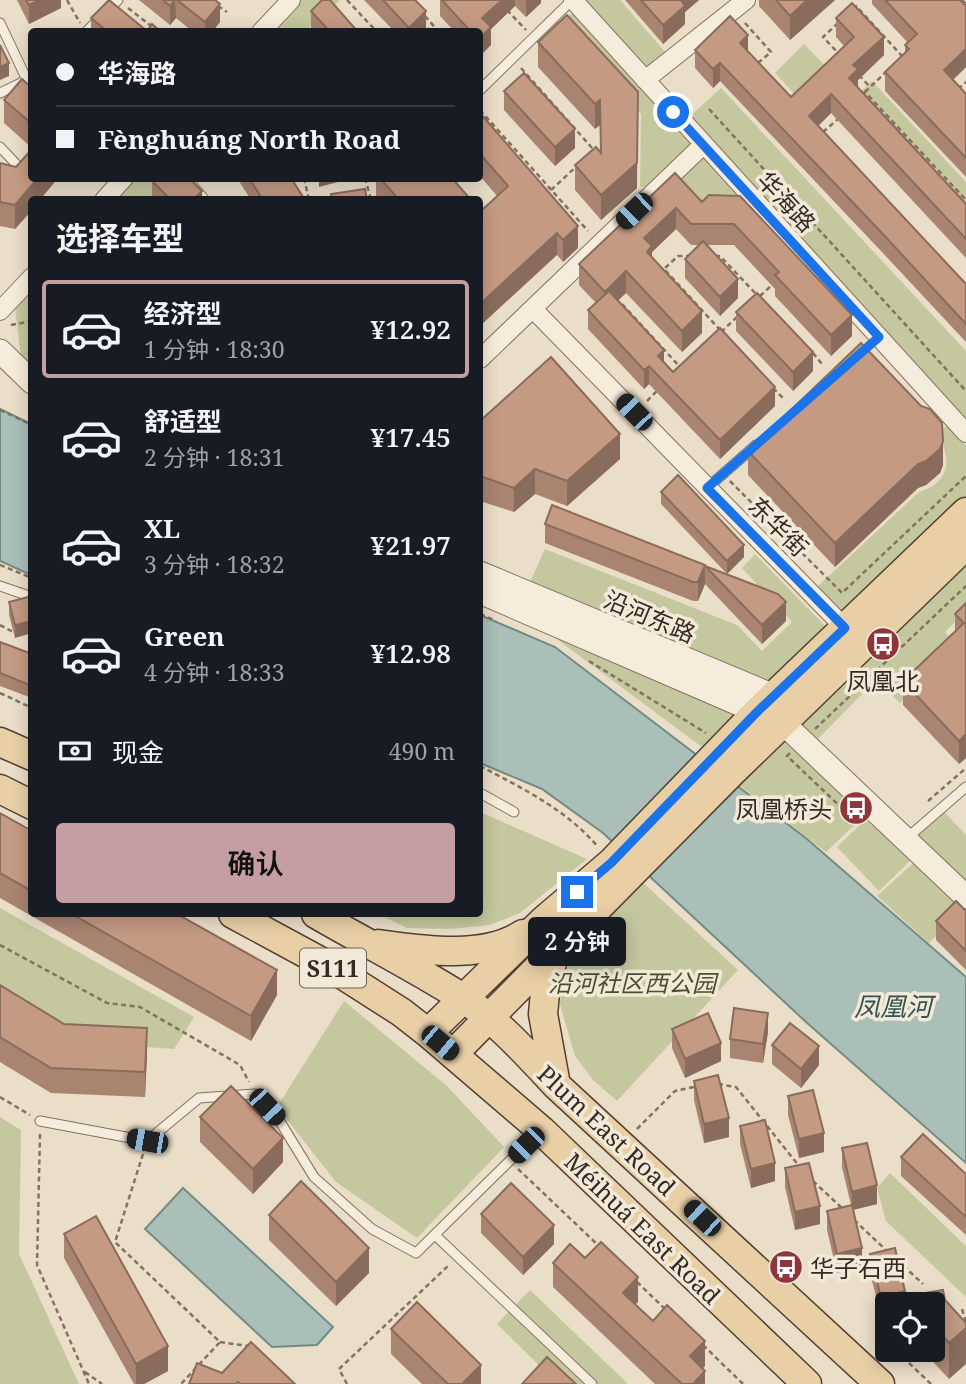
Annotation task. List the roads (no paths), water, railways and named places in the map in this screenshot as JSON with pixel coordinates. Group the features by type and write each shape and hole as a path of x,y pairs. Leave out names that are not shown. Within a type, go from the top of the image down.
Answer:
{"main road":[{"path":"779,718 845,628 966,512"},
{"path":"453,1054 557,947 621,863 725,758 779,718 966,545"},
{"path":"0,742 28,754"},
{"path":"0,789 28,803"},
{"path":"363,942 433,951 475,950 514,940 621,863"},
{"name":"Méihuá East Road","path":"239,917 330,966 428,1033 541,1130 807,1384"},
{"name":"S111","path":"321,917 462,998 488,1018"},
{"path":"428,1033 543,921"},
{"path":"556,1085 543,1014 546,982 557,947"},
{"name":"Plum East Road","path":"488,1018 556,1085 880,1384"}],"street":[{"path":"265,28 291,0"},
{"name":"华海路","path":"573,0 874,341 966,433"},
{"path":"645,80 739,5"},
{"path":"483,356 703,145"},
{"path":"108,196 120,182"},
{"path":"5,318 28,283"},
{"name":"东华街","path":"533,309 845,628"},
{"path":"0,351 28,378"},
{"path":"0,374 28,396"},
{"name":"沿河东路","path":"483,574 779,718 966,897"},
{"name":"沿河东路","path":"483,593 779,718"}],"lane":[{"path":"90,28 118,0"},
{"path":"483,87 573,0"},
{"path":"0,23 28,76"},
{"path":"0,93 28,79"},
{"path":"0,147 19,167"},
{"path":"189,182 202,196"},
{"path":"707,488 765,437"},
{"path":"0,586 28,596"},
{"path":"905,839 966,787"},
{"path":"483,795 514,812"},
{"path":"40,1121 147,1141 199,1098 256,1094 279,1120 314,1177 372,1229 416,1252 541,1130"},
{"path":"435,1235 592,1384"}],"water":[{"path":"0,409 28,423 28,574 0,561"},
{"name":"凤凰河","path":"483,616 555,647 807,839 966,977 966,1163 806,1022 603,833 542,789 483,764"},
{"path":"183,1188 333,1327 317,1345 272,1347 145,1229"}],"place":[{"name":"凤凰北","path":"883,644"},
{"name":"凤凰桥头","path":"856,808"},
{"name":"华子石西","path":"786,1267"}],"park label":[{"name":"沿河社区西公园","path":"632,982"}]}
